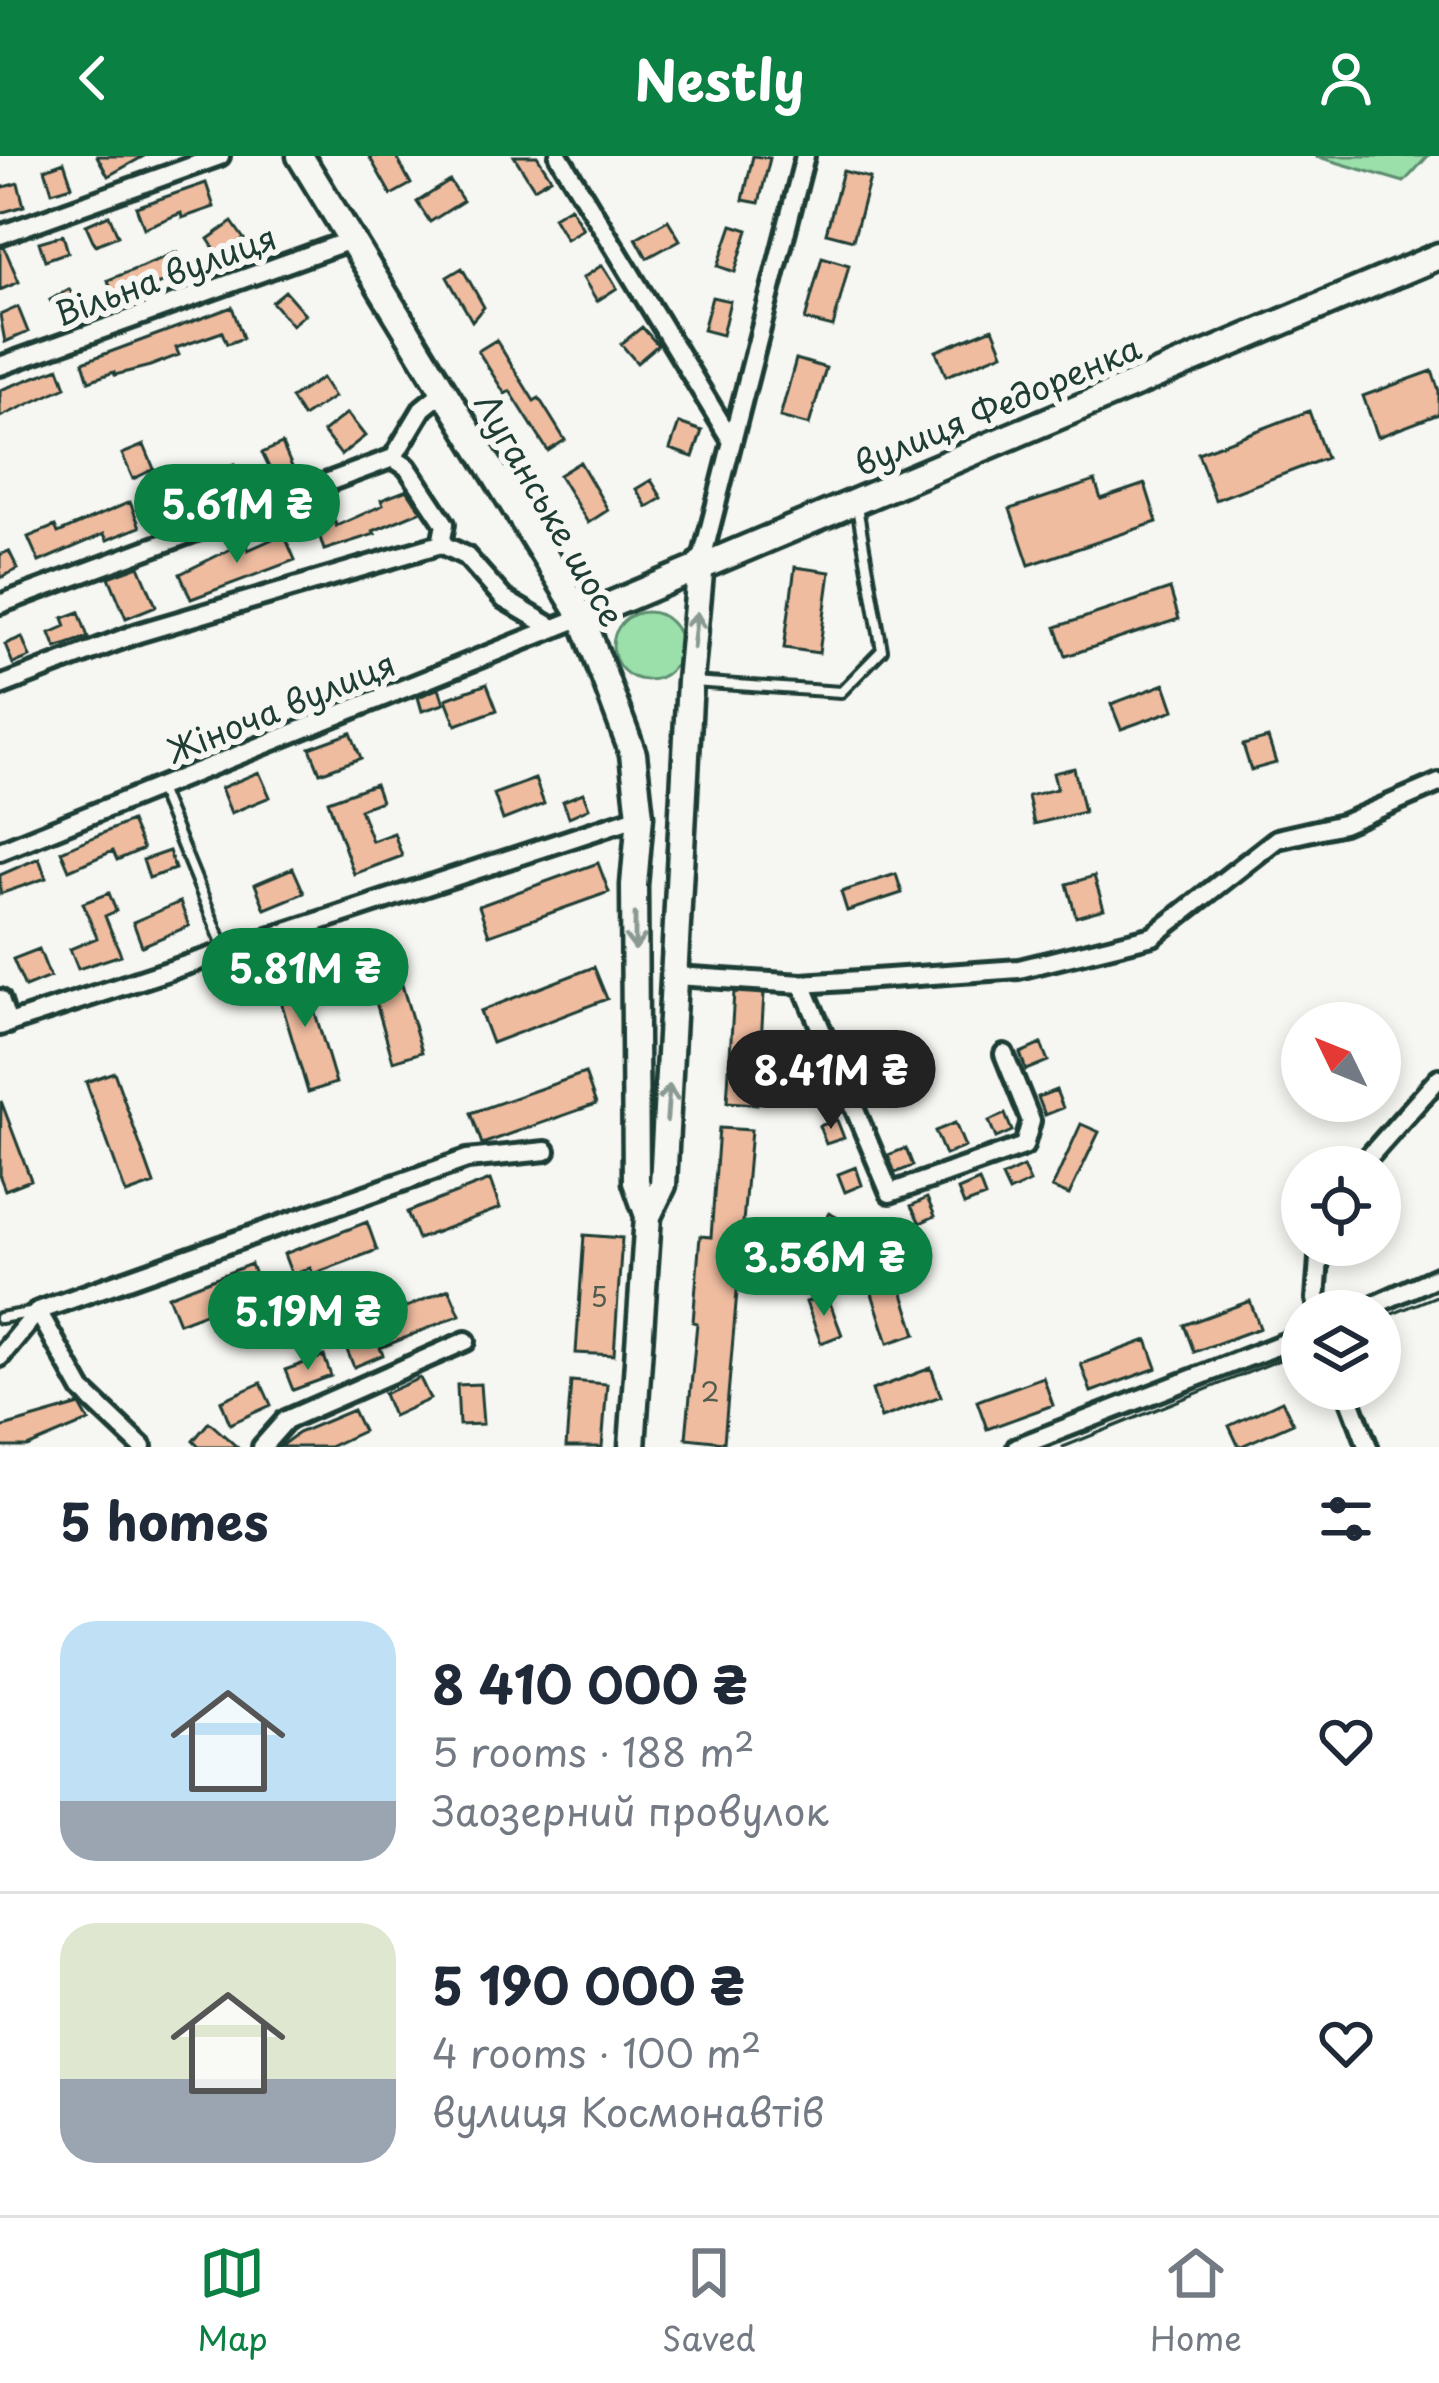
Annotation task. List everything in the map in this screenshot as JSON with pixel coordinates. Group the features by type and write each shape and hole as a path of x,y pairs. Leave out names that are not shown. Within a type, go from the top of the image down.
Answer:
{"main road":[{"name":"Луганське шосе","path":"300,156 582,616 633,754 640,816 634,885 636,1182 648,1216"},
{"name":"вулиця Федоренка","path":"582,616 1439,256"},
{"name":"Луганське шосе","path":"632,1447 648,1216 663,1185 690,681 701,563"}],"street":[{"path":"0,235 220,156"},
{"path":"559,156 730,438"},
{"path":"701,563 805,156"},
{"name":"Вільна вулиця","path":"0,366 351,240"},
{"path":"0,604 393,458 423,408 444,391"},
{"path":"393,458 407,467 445,524 441,544"},
{"path":"0,686 138,633 441,544 466,556 504,599 553,628"},
{"name":"Жіноча вулиця","path":"0,850 582,616"},
{"path":"676,976 802,984 1018,969 1153,936 1277,839 1343,824 1439,783"},
{"path":"0,998 4,1025 640,816"},
{"path":"802,984 890,1193 1024,1146 1031,1121 1004,1054"},
{"path":"1379,1146 1439,1078"},
{"path":"0,1357 38,1311 467,1160 546,1151"},
{"path":"1401,1293 1439,1276"},
{"path":"38,1311 82,1390 142,1447"},
{"path":"262,1447 286,1420 466,1341"},
{"path":"1017,1447 1281,1344"},
{"path":"1354,1410 1368,1447"}],"lane":[{"path":"690,681 841,692 882,650 856,500"},
{"path":"158,788 225,950"},
{"path":"0,1318 38,1311"}],"green space":[{"path":"1315,156 1428,156 1404,182"},
{"path":"647,612 671,622 681,646 671,670 647,680 623,670 613,646 623,622"}],"building":[{"path":"97,156 144,156 108,176"},
{"path":"369,156 396,156 411,184 391,195"},
{"path":"514,156 537,156 551,178 534,188"},
{"path":"753,156 770,158 759,203 743,200"},
{"path":"64,162 72,186 52,192 45,169"},
{"path":"843,171 870,178 853,240 826,233"},
{"path":"450,181 463,201 430,222 417,202"},
{"path":"18,183 24,206 0,213 0,188"},
{"path":"206,183 214,207 182,218 181,213 144,228 136,207"},
{"path":"570,207 583,229 566,239 553,217"},
{"path":"109,215 118,236 95,245 86,225"},
{"path":"668,220 680,240 647,258 636,238"},
{"path":"232,222 244,239 219,256 208,239"},
{"path":"732,225 748,230 735,272 718,266"},
{"path":"63,235 68,252 45,260 39,242"},
{"path":"4,247 19,282 0,290 0,248"},
{"path":"177,252 186,275 114,299 108,280"},
{"path":"822,257 849,265 833,327 805,320"},
{"path":"602,265 617,288 597,301 583,278"},
{"path":"462,268 484,307 472,321 447,277"},
{"path":"69,289 81,308 62,319 50,300"},
{"path":"285,291 305,314 292,325 272,302"},
{"path":"712,297 730,301 722,335 703,330"},
{"path":"18,307 28,332 5,342 0,315"},
{"path":"232,307 243,338 227,344 222,332 176,348 179,355 150,366 89,381 83,362"},
{"path":"642,327 658,345 637,363 621,344"},
{"path":"993,328 1003,353 946,376 936,351"},
{"path":"496,340 565,440 548,451 478,351"},
{"path":"796,359 826,368 809,425 780,417"},
{"path":"59,368 66,387 0,417 0,390"},
{"path":"1432,371 1439,391 1439,414 1378,437 1363,396"},
{"path":"322,378 334,397 303,417 291,398"},
{"path":"1309,411 1326,458 1215,500 1198,453"},
{"path":"347,413 365,436 341,455 323,432"},
{"path":"679,423 702,431 693,457 670,449"},
{"path":"282,444 293,469 274,478 262,453"},
{"path":"144,445 154,469 133,479 122,454"},
{"path":"580,462 608,510 588,523 559,475"},
{"path":"234,465 243,483 168,513 163,495"},
{"path":"651,480 662,498 647,507 636,489"},
{"path":"1095,481 1101,499 1145,484 1157,522 1029,565 1010,509"},
{"path":"407,490 421,511 373,531 375,534 324,550 317,528 335,522 336,526"},
{"path":"130,502 140,527 107,540 104,534 39,562 28,537 55,526 58,533"},
{"path":"284,534 295,560 191,599 180,574 245,542 248,550"},
{"path":"9,551 18,569 0,578 0,555"},
{"path":"139,566 156,606 126,618 109,577"},
{"path":"795,567 830,572 819,653 784,648"},
{"path":"1170,589 1179,619 1066,656 1056,627"},
{"path":"79,612 88,637 56,648 50,633 66,626 63,618"},
{"path":"22,637 30,657 13,664 5,644"},
{"path":"487,684 497,710 456,725 446,699"},
{"path":"1165,684 1174,710 1121,729 1111,704"},
{"path":"439,688 444,704 422,711 418,697"},
{"path":"351,733 361,758 320,773 310,748"},
{"path":"1268,738 1276,763 1251,770 1243,745"},
{"path":"1074,768 1084,812 1034,824 1028,796 1057,789 1053,773"},
{"path":"259,772 270,797 231,813 221,788"},
{"path":"535,779 544,804 503,820 494,794"},
{"path":"375,784 381,801 360,809 372,841 394,833 402,856 354,874 328,801"},
{"path":"583,793 589,808 569,817 563,801"},
{"path":"131,821 143,849 117,860 113,851 69,870 61,851"},
{"path":"169,851 175,869 149,878 143,860"},
{"path":"39,858 46,878 0,894 0,875"},
{"path":"598,863 609,892 489,935 479,906"},
{"path":"293,868 304,893 265,909 255,884"},
{"path":"896,874 902,893 847,911 841,892"},
{"path":"1094,876 1104,909 1076,917 1067,884"},
{"path":"109,893 116,911 105,916 121,955 78,969 70,949 97,938 83,903"},
{"path":"180,902 189,926 142,946 133,922"},
{"path":"388,938 422,1052 393,1061 360,947"},
{"path":"39,949 50,977 25,987 13,959"},
{"path":"594,967 607,999 492,1043 480,1011"},
{"path":"302,969 336,1083 308,1092 274,978"},
{"path":"734,992 764,994 757,1104 727,1102"},
{"path":"1041,1044 1048,1061 1026,1070 1020,1053"},
{"path":"114,1072 154,1184 126,1194 86,1082"},
{"path":"585,1073 596,1104 482,1144 471,1113"},
{"path":"1056,1090 1063,1108 1045,1115 1038,1097"},
{"path":"1,1101 31,1180 5,1190 0,1177"},
{"path":"1005,1114 1012,1131 996,1138 989,1121"},
{"path":"837,1120 844,1138 826,1144 819,1126"},
{"path":"955,1123 965,1147 945,1155 935,1131"},
{"path":"1081,1124 1099,1132 1069,1195 1052,1188"},
{"path":"719,1128 751,1130 724,1442 686,1438 700,1236 711,1237"},
{"path":"906,1148 913,1166 895,1173 888,1155"},
{"path":"856,1167 862,1185 845,1192 838,1174"},
{"path":"1023,1167 1030,1182 1009,1192 1002,1177"},
{"path":"490,1180 500,1208 418,1239 407,1212"},
{"path":"979,1181 985,1197 964,1205 958,1190"},
{"path":"927,1198 935,1216 920,1223 911,1206"},
{"path":"829,1213 853,1226 846,1239 821,1226"},
{"path":"367,1222 377,1250 313,1274 310,1268 292,1275 284,1254"},
{"path":"584,1235 622,1238 614,1355 576,1353"},
{"path":"251,1264 261,1292 179,1323 168,1296"},
{"path":"896,1272 916,1334 888,1343 868,1281"},
{"path":"449,1289 460,1315 380,1348 383,1355 354,1367 344,1343 386,1324 383,1317"},
{"path":"827,1295 842,1335 821,1343 806,1302"},
{"path":"1250,1301 1260,1328 1194,1352 1184,1325"},
{"path":"1147,1340 1157,1368 1091,1392 1081,1364"},
{"path":"324,1356 331,1376 293,1390 285,1370"},
{"path":"931,1368 941,1396 881,1418 872,1390"},
{"path":"1043,1377 1053,1405 987,1429 977,1401"},
{"path":"420,1378 430,1399 393,1416 384,1394"},
{"path":"571,1381 607,1384 602,1447 566,1447"},
{"path":"261,1383 271,1405 230,1424 221,1401"},
{"path":"480,1384 483,1424 459,1425 457,1385"},
{"path":"1281,1401 1281,1410 1286,1410 1293,1423 1239,1447 1229,1426"},
{"path":"80,1405 89,1421 27,1447 0,1447 0,1428"},
{"path":"353,1410 363,1431 329,1447 279,1447 298,1433"},
{"path":"209,1422 237,1447 199,1447 193,1441"}],"tram line":[{"path":"1401,1310 1439,1295"},
{"path":"1063,1447 1281,1359"}]}
